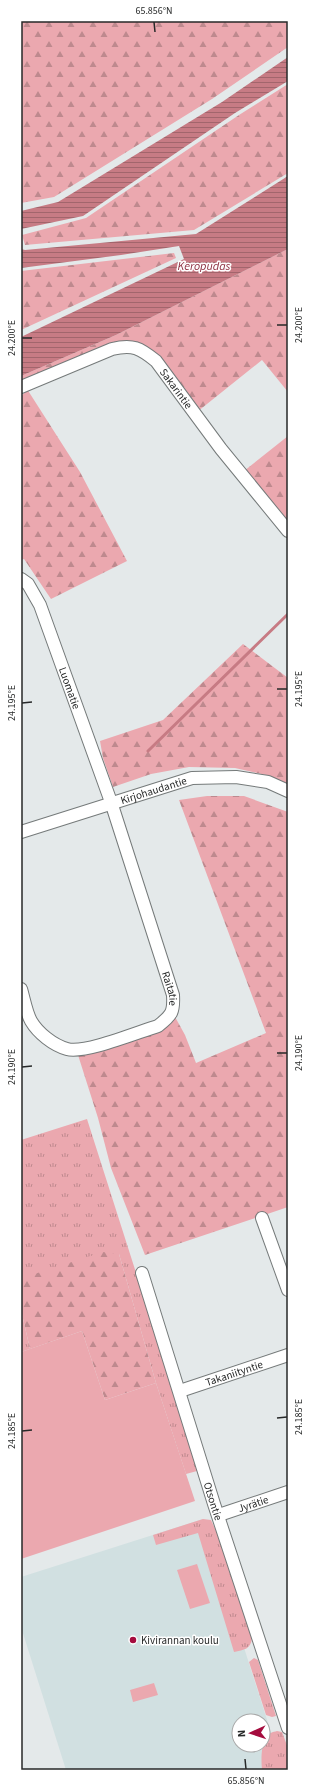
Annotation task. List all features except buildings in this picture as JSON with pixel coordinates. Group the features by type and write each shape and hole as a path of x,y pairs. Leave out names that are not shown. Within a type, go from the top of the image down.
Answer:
{"street":[{"name":"Sakarintie","path":"21,387 112,349 123,346 143,350 156,360 221,449 288,531"},
{"name":"Luomatie","path":"21,579 28,584 40,605 111,802"},
{"name":"Kirjohaudantie","path":"21,832 111,802 192,778 236,777 268,782 288,790"},
{"name":"Raitatie","path":"21,989 31,1021 41,1034 56,1044 68,1049 84,1049 158,1026 167,1019 174,1008 173,995 111,802"},
{"path":"262,1218 288,1290"},
{"name":"Otsontie","path":"142,1274 288,1728"},
{"name":"Takaniityntie","path":"180,1391 288,1355"},
{"name":"Jyrätie","path":"219,1515 288,1492"}],"shaded area":[{"name":"Kivirannan koulu","path":"203,1519 265,1713 231,1713 231,1753 271,1753 271,1732 283,1770 66,1770 21,1627 21,1577"}],"green space":[{"path":"21,21 288,21 288,47 212,99 54,197 21,203"},
{"path":"288,84 288,173 194,230 25,245 22,235 86,218 239,115"},
{"path":"288,249 288,392 262,360 197,412 133,343 21,383 21,376 116,335"},
{"path":"174,253 176,258 21,330 21,271"},
{"path":"27,389 80,472 127,561 51,599 24,559 21,560 21,397"},
{"path":"288,436 288,528 244,471"},
{"path":"243,644 288,678 288,784 270,776 235,768 189,767 151,774 113,787 103,758 100,741 163,720"},
{"path":"207,796 244,796 288,812 288,1207 145,1255 111,1168 98,1118 78,1055 174,1015 185,1035 196,1063 266,1033 179,800"},
{"path":"87,1119 198,1467 197,1471 186,1474 156,1383 119,1254 21,1288 21,1140"},
{"path":"103,1252 119,1254 156,1383 105,1400 82,1331 30,1349 21,1310 21,1286 28,1276"},
{"path":"21,1310 30,1349 21,1352"},
{"path":"82,1331 105,1400 156,1383 195,1501 21,1559 21,1352"},
{"path":"203,1519 211,1520 218,1535 252,1638 249,1647 241,1651 234,1652 198,1533 156,1545 153,1535"},
{"path":"197,1564 210,1603 190,1609 177,1570"},
{"path":"254,1658 258,1660 276,1716 272,1717 271,1713 265,1713 249,1662"},
{"path":"154,1683 158,1695 133,1702 130,1690"},
{"path":"277,1731 282,1732 288,1748 288,1770 262,1770 262,1753 271,1753 271,1733"}],"water":[{"path":"288,57 288,81 235,113 83,216 21,229 21,211 58,202 222,102"},
{"name":"Keropudas","path":"288,176 288,249 116,335 21,376 21,337 184,259 179,246 21,268 21,249 25,250 196,234"}],"waterway":[{"path":"148,751 288,614"}],"place":[{"name":"Kivirannan koulu","path":"133,1640"}]}
